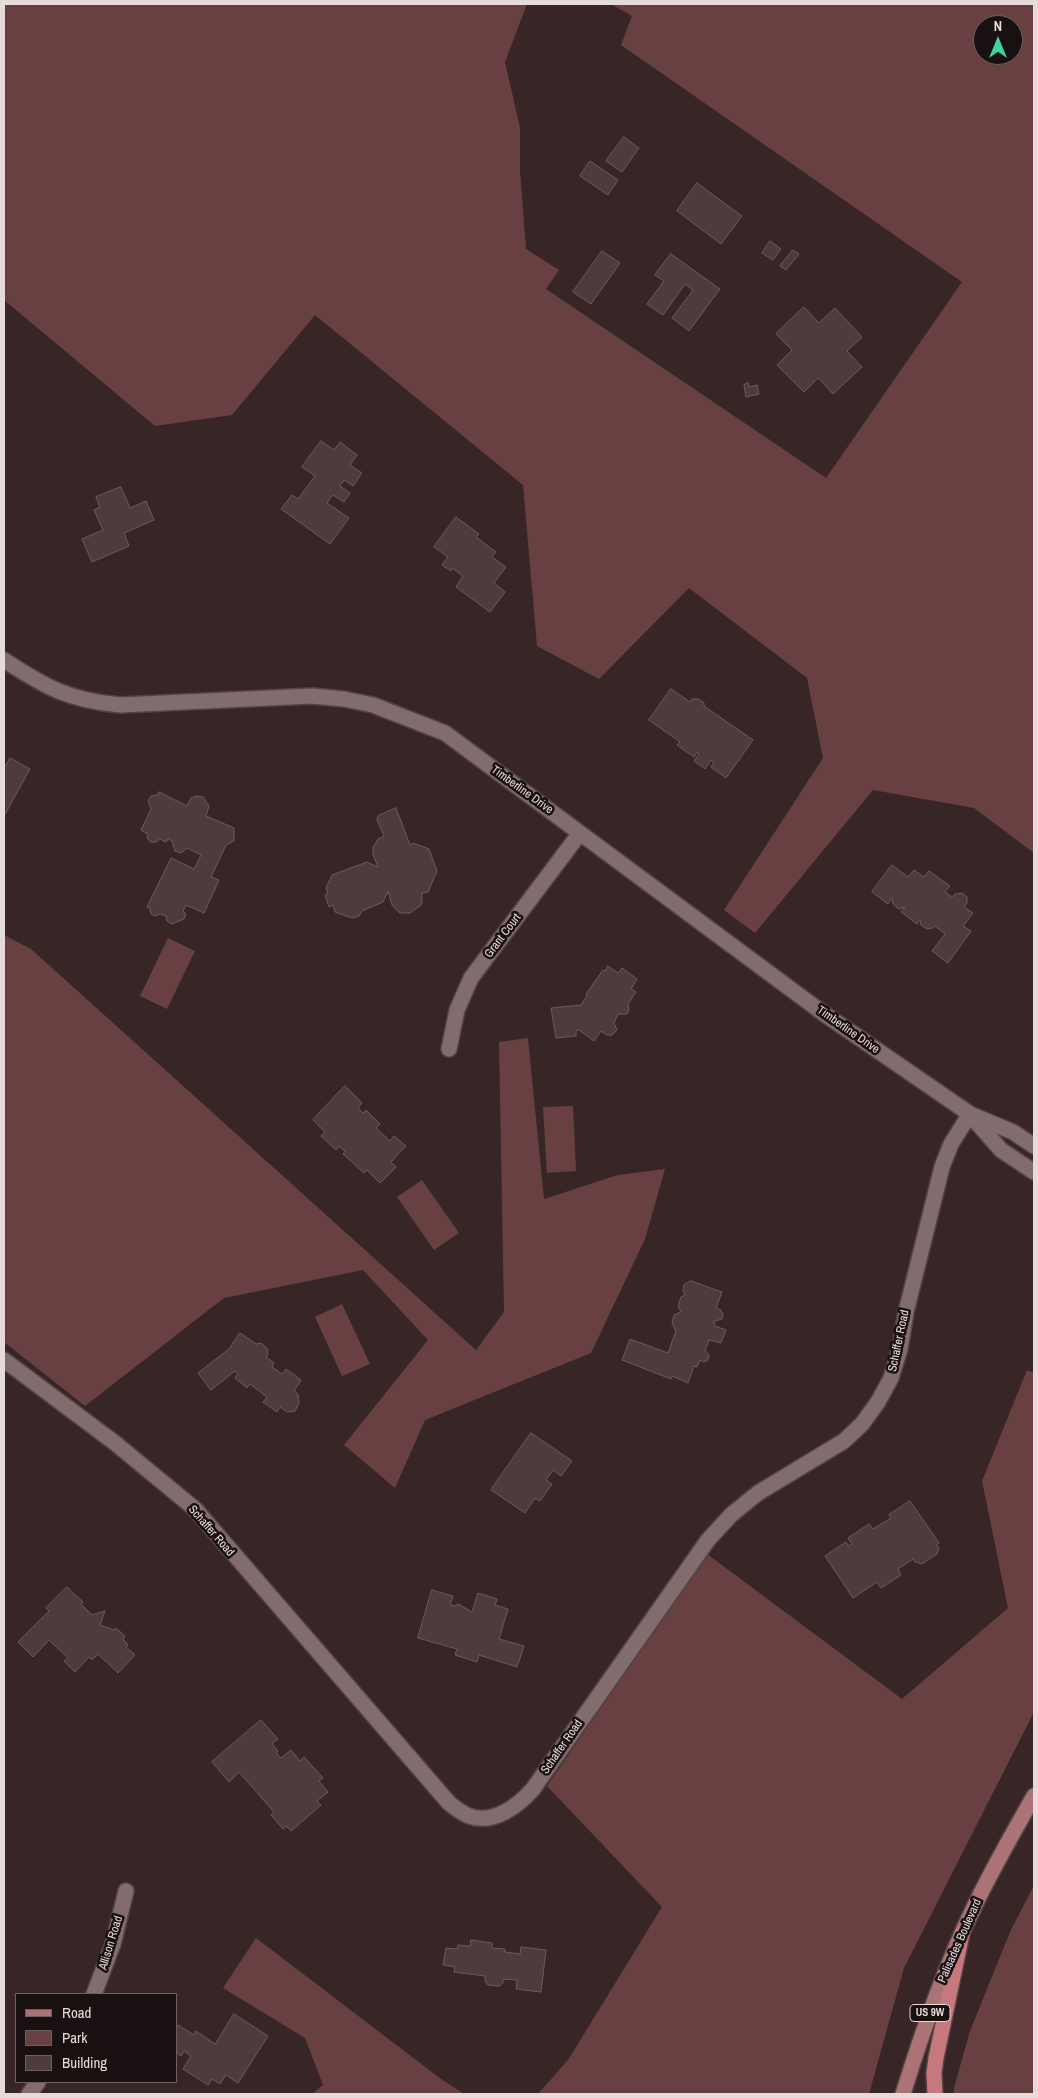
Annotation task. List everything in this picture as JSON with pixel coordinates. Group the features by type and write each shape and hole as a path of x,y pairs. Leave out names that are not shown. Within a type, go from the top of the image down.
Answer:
{"highway":[{"path":"935,2094 934,2073 936,2058 962,1934"}],"main road":[{"name":"Palisades Boulevard","path":"903,2094 927,2022 962,1934 991,1873 1034,1796"}],"street":[{"name":"Timberline Drive","path":"4,660 36,682 61,693 90,702 120,705 312,696 344,699 373,705 445,733 823,1013 970,1114 1014,1132 1033,1146"},
{"name":"Grant Court","path":"449,1049 460,1004 471,978 580,833"},
{"name":"Timberline Drive","path":"970,1114 1001,1150 1034,1172"},
{"name":"Schaffer Road","path":"4,1360 115,1443 194,1510 449,1803 472,1817 488,1817 506,1812 522,1802 533,1789 708,1540 732,1515 758,1493 844,1441 862,1424 878,1402 891,1378 900,1349 906,1312 942,1167 951,1144 970,1114"},
{"path":"1021,1163 1033,1146"},
{"name":"Allison Road","path":"94,1993 113,1944 126,1891"},
{"path":"28,2094 37,2083"}],"green space":[{"path":"4,4 527,4 505,62 520,128 520,171 526,249 559,270 546,289 826,478 962,282 621,45 632,16 611,4 1034,4 1034,853 974,808 873,790 755,933 724,910 823,758 807,678 689,588 599,679 537,646 523,485 315,315 232,415 155,426 4,300"},
{"path":"4,935 31,949 476,1350 504,1312 499,1042 528,1038 544,1199 618,1175 665,1169 645,1239 591,1353 425,1420 395,1488 344,1445 428,1340 363,1270 224,1298 85,1406 4,1342"},
{"path":"168,938 195,951 167,1009 140,996"},
{"path":"573,1106 576,1171 547,1173 543,1107"},
{"path":"422,1180 459,1233 434,1250 397,1197"},
{"path":"342,1304 370,1364 342,1376 315,1317"},
{"path":"1027,1370 1034,1373 1034,1712 904,1968 869,2094 538,2094 568,2060 662,1907 547,1786 707,1554 902,1699 1008,1608 982,1481"},
{"path":"1034,1885 1034,2094 954,2094 970,2031 1010,1932"},
{"path":"256,1938 441,2079 464,2094 312,2094 323,2085 305,2038 223,1988"}],"building":[{"path":"624,137 639,148 622,172 606,161"},
{"path":"590,161 618,180 608,195 580,176"},
{"path":"697,183 742,216 721,244 677,211"},
{"path":"770,241 781,249 773,260 762,253"},
{"path":"793,250 799,254 786,270 780,266"},
{"path":"602,251 620,263 591,304 573,292"},
{"path":"671,254 720,289 689,331 672,318 693,290 685,284 663,315 647,304 664,281 655,275"},
{"path":"804,307 819,323 835,308 862,337 847,351 862,367 833,394 818,378 804,392 777,365 792,350 776,334"},
{"path":"748,383 749,387 757,385 759,394 746,397 744,385"},
{"path":"321,441 334,450 340,442 357,455 350,465 362,473 353,486 344,480 340,486 350,493 344,502 333,495 327,503 349,518 330,544 281,509 292,495 298,499 315,476 302,467"},
{"path":"121,487 130,508 146,501 154,520 124,533 129,546 92,562 82,539 103,530 94,510 100,507 96,497"},
{"path":"456,517 479,534 476,537 496,552 492,557 506,567 494,583 505,592 490,612 456,587 463,576 452,568 451,571 442,565 448,557 434,547"},
{"path":"671,689 690,702 692,699 699,699 704,703 704,706 753,740 726,778 711,767 714,762 711,760 705,769 694,761 699,754 697,752 694,757 677,745 680,742 649,720"},
{"path":"10,758 30,769 4,816 4,764 6,765"},
{"path":"159,792 187,806 191,798 196,796 203,797 209,806 206,816 234,828 234,841 226,845 211,877 219,880 204,913 186,905 183,911 186,914 184,919 172,924 167,921 166,916 151,914 150,908 147,907 171,858 194,869 201,855 187,848 181,853 175,851 172,841 168,839 166,842 160,839 156,842 151,842 147,838 148,834 141,830 151,809 148,801 151,796 158,795"},
{"path":"396,808 410,845 413,843 429,849 437,871 428,892 422,893 420,906 410,913 400,913 392,905 388,891 383,902 362,911 359,916 352,918 335,912 333,905 329,907 325,895 328,894 326,888 332,875 367,862 378,867 373,854 373,847 378,839 384,836 377,820 378,816"},
{"path":"892,865 908,877 914,870 924,877 929,871 950,886 945,892 952,897 955,894 962,893 967,897 967,903 964,907 973,913 963,926 971,931 948,963 932,951 945,934 935,926 927,929 921,925 920,919 917,924 901,912 905,907 899,909 893,904 892,898 888,904 872,892"},
{"path":"608,966 618,973 622,968 637,979 631,989 636,992 628,1004 629,1010 627,1014 618,1014 614,1023 617,1030 612,1035 607,1035 601,1031 594,1041 579,1030 576,1031 576,1036 556,1038 551,1008 581,1005 587,996 586,994"},
{"path":"345,1086 362,1103 358,1108 363,1113 366,1110 380,1124 376,1128 390,1141 394,1136 406,1146 391,1162 396,1167 380,1183 367,1170 364,1173 343,1154 345,1151 339,1146 336,1150 321,1136 325,1132 313,1120"},
{"path":"691,1281 722,1292 716,1308 721,1310 722,1319 714,1323 715,1326 726,1330 721,1343 709,1340 705,1350 709,1355 708,1360 704,1362 700,1360 697,1367 694,1366 688,1383 672,1376 671,1379 622,1360 630,1339 668,1353 676,1331 672,1323 674,1315 681,1312 678,1306 681,1297 685,1295 684,1285"},
{"path":"240,1333 256,1344 261,1343 267,1348 268,1354 266,1357 274,1363 272,1367 282,1374 286,1369 301,1380 294,1391 298,1394 299,1403 295,1411 287,1412 280,1407 277,1412 263,1402 267,1397 250,1384 247,1388 235,1378 238,1374 235,1371 211,1390 198,1373 229,1349"},
{"path":"531,1433 572,1461 561,1476 553,1470 546,1480 552,1484 540,1501 535,1498 525,1513 491,1490"},
{"path":"910,1501 939,1543 936,1545 939,1548 937,1554 922,1564 915,1562 913,1559 898,1569 901,1575 881,1588 877,1582 853,1598 825,1556 846,1542 848,1546 852,1544 848,1538 869,1524 873,1529 891,1518 889,1515"},
{"path":"67,1587 83,1602 81,1604 92,1615 105,1611 100,1625 114,1630 116,1628 125,1636 123,1639 128,1645 126,1647 135,1655 118,1673 98,1654 92,1660 89,1657 75,1672 64,1661 68,1658 49,1640 33,1657 18,1642 49,1611 46,1608"},
{"path":"432,1590 453,1596 450,1605 455,1606 458,1604 472,1612 478,1593 497,1599 495,1605 508,1609 499,1639 524,1646 517,1667 479,1655 477,1662 455,1655 457,1649 418,1638"},
{"path":"261,1720 278,1739 272,1744 278,1751 276,1753 281,1758 291,1750 300,1761 304,1757 323,1778 319,1781 328,1792 317,1801 321,1805 291,1831 286,1826 283,1829 271,1815 274,1812 239,1772 229,1782 212,1762"},
{"path":"471,1940 492,1943 492,1948 505,1949 505,1952 520,1954 521,1947 546,1950 541,1992 516,1989 517,1980 503,1979 503,1983 499,1986 488,1985 485,1981 485,1976 454,1972 455,1967 443,1965 446,1948 457,1949 458,1945 470,1946"},
{"path":"234,2014 268,2036 238,2083 226,2075 220,2084 212,2079 208,2085 183,2069 191,2056 184,2051 181,2056 178,2054 178,2025 194,2035 196,2031 215,2044"}]}
